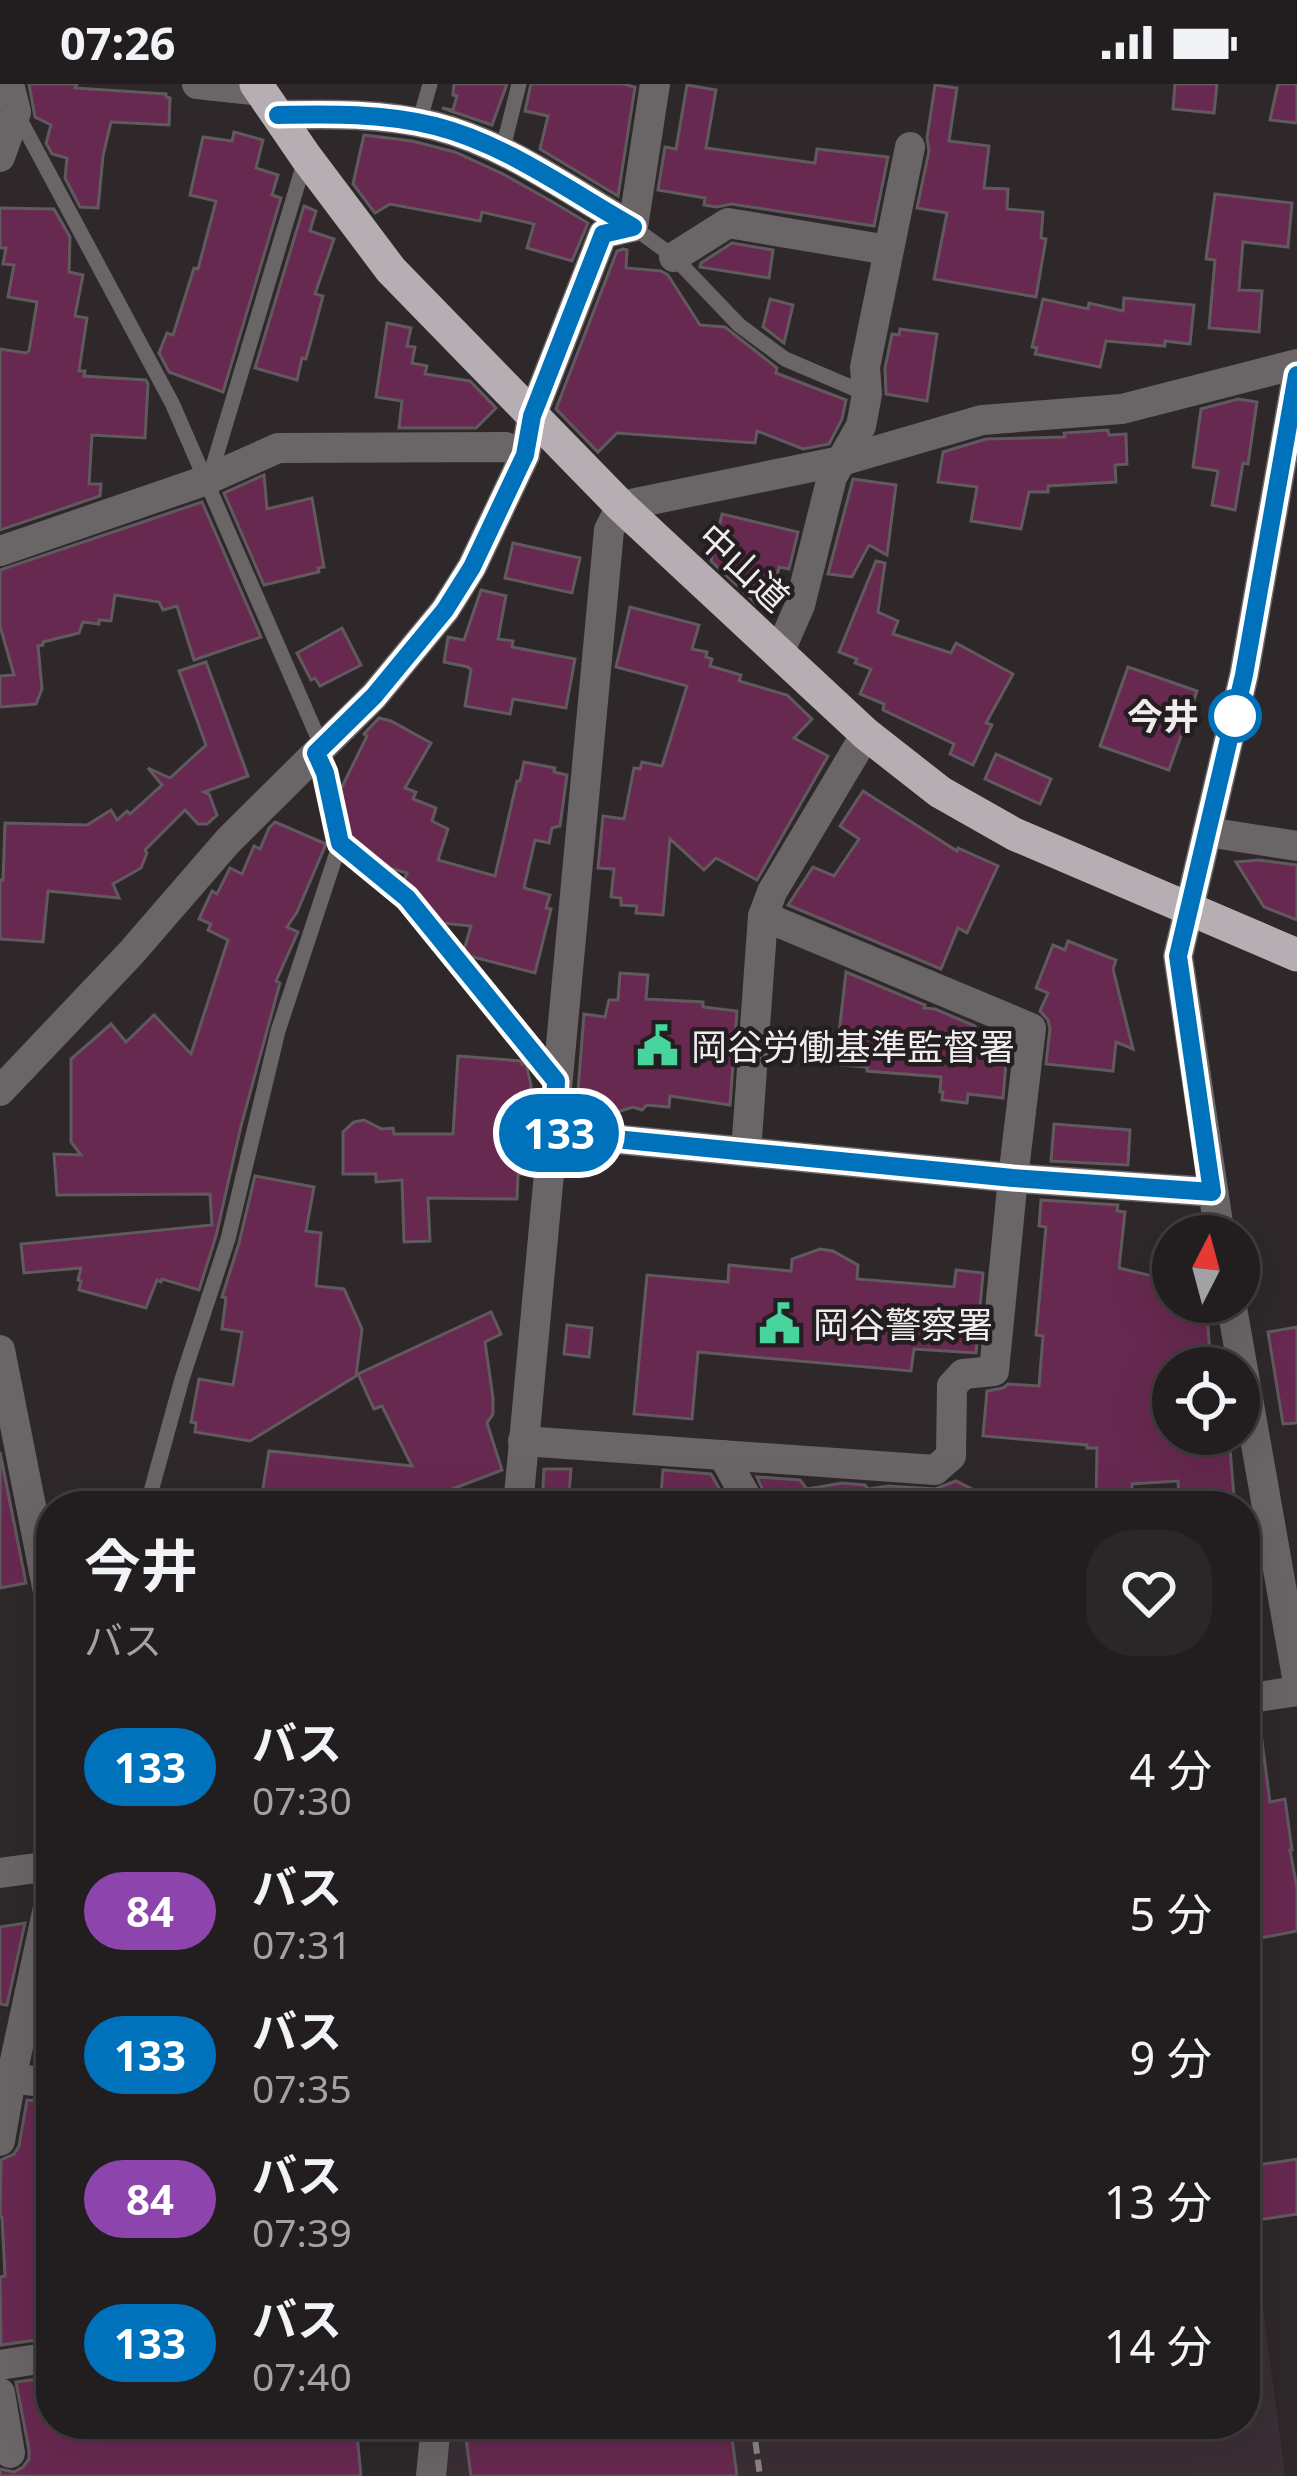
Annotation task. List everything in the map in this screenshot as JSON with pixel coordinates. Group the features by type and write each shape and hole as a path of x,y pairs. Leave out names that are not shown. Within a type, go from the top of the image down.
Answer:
{"highway":[{"name":"中山道","path":"265,97 391,270 621,506 866,734 940,793 1014,834 1297,955"}],"street":[{"path":"197,84 436,126 502,152 633,227"},
{"path":"633,227 656,84"},
{"path":"0,157 12,98"},
{"path":"779,653 800,605 832,477 861,427 867,394 865,368 910,147"},
{"path":"674,256 728,223 888,250"},
{"path":"0,1091 131,953 227,841 374,696 445,610 472,567 525,455 532,416 603,234 633,227"},
{"path":"519,1491 609,530 621,506 841,461 982,419 1122,409 1297,364"},
{"path":"1216,1215 1178,956 1244,675 1297,375"},
{"path":"0,551 206,480 278,448 506,447 525,455"},
{"path":"746,1152 763,916 772,892 866,734"},
{"path":"1207,832 1297,846"},
{"path":"523,1441 934,1470 951,1456 952,1386 963,1374 994,1371 1031,1028 763,916"},
{"path":"554,1133 1013,1178 1212,1192"},
{"path":"1235,1323 1297,1677"},
{"path":"0,1350 36,1531"},
{"path":"723,1455 743,1491"},
{"path":"1260,1697 1297,1691"},
{"path":"0,1874 36,1868"},
{"path":"0,2141 5,2078 36,1954"},
{"path":"5,2078 36,2082"},
{"path":"0,2365 36,2359"},
{"path":"0,2393 10,2453"},
{"path":"431,2476 435,2439"}],"lane":[{"path":"419,123 430,84"},
{"path":"502,152 519,84"},
{"path":"12,98 172,403 206,480 319,750 340,843 278,1030 228,1239 151,1491"},
{"path":"206,480 306,157"},
{"path":"633,227 674,256 739,326 785,359 867,394"},
{"path":"340,843 407,898 556,1081"}],"path":[{"path":"755,2439 760,2476"}],"shaded area":[{"path":"1260,2284 1285,2476 446,2476 450,2439 1260,2439"}],"building":[{"path":"29,84 166,94 169,125 111,122 98,208 80,207 65,178 67,158 52,154 46,143 51,125 35,117"},
{"path":"454,84 507,84 492,125 442,108 453,110"},
{"path":"531,84 635,87 618,196 540,149 548,116 525,111"},
{"path":"1175,84 1217,84 1214,113 1173,109"},
{"path":"1278,84 1297,84 1297,123 1270,120"},
{"path":"687,85 716,90 706,148 815,163 817,149 888,157 874,226 731,204 704,205 705,198 658,190 665,147 676,149"},
{"path":"935,85 957,88 949,141 989,146 984,188 1008,189 1007,209 1043,212 1041,238 1046,239 1036,297 934,279 947,213 917,208 929,151"},
{"path":"234,132 263,140 256,168 278,175 272,195 281,198 223,392 169,372 159,353 167,333 173,335 194,268 198,269 216,201 190,195 203,137 232,141"},
{"path":"364,135 455,152 588,223 572,261 527,248 534,224 482,212 480,221 390,204 375,213 353,184"},
{"path":"1215,194 1292,203 1288,247 1243,242 1239,290 1262,291 1259,332 1209,328 1215,260 1206,259"},
{"path":"304,206 316,211 310,231 334,239 315,294 323,296 297,380 255,368"},
{"path":"0,208 54,209 70,237 69,272 83,275 75,316 87,318 79,371 85,371 84,376 146,380 148,384 145,438 92,435 89,484 101,484 100,496 0,530 0,349 29,351 37,302 8,297 14,265 3,264 6,248 0,248"},
{"path":"732,243 773,250 769,278 700,267"},
{"path":"627,250 626,268 668,275 700,325 725,327 777,368 776,373 846,400 829,444 803,449 757,431 755,443 617,433 598,452 556,409 617,251"},
{"path":"1124,298 1194,305 1190,344 1106,341 1100,367 1035,354 1037,348 1032,347 1043,299 1123,311"},
{"path":"770,299 793,305 784,343 763,327"},
{"path":"387,323 411,328 407,346 415,347 412,363 427,366 425,374 470,381 496,408 476,428 399,428 402,401 376,397"},
{"path":"900,329 937,334 927,401 886,394 892,334 899,335"},
{"path":"1238,399 1257,402 1235,510 1212,505 1218,471 1193,467 1201,409"},
{"path":"1108,430 1109,435 1126,434 1127,464 1115,465 1116,482 1048,486 1048,492 1029,492 1021,529 971,521 977,487 938,482 943,452 986,439 1065,437 1064,433"},
{"path":"264,475 267,509 312,498 324,567 319,572 264,585 224,493"},
{"path":"853,479 896,485 887,555 869,545 852,577 828,574"},
{"path":"202,502 261,637 194,660 177,606 163,610 159,602 115,595 111,621 83,622 79,633 38,646 42,689 36,704 0,707 0,676 14,675 0,626 0,570"},
{"path":"722,514 798,532 789,569 779,567 765,612 711,561"},
{"path":"513,543 580,558 572,593 505,578"},
{"path":"876,561 885,563 878,612 898,621 893,634 951,653 956,643 1013,674 986,723 992,725 973,765 950,754 954,744 860,694 871,669 839,652"},
{"path":"481,590 506,596 498,639 513,641 512,647 575,659 566,708 513,699 510,714 465,706 471,670 444,662 448,637 464,640"},
{"path":"630,607 699,625 692,649 707,652 710,666 741,675 739,681 787,695 812,719 794,738 828,756 757,880 716,858 704,870 670,839 663,915 636,913 637,906 621,905 621,898 611,897 614,869 598,868 603,816 624,819 634,768 640,769 642,762 662,766 687,686 616,667"},
{"path":"342,628 361,665 320,686 315,678 311,680 297,653"},
{"path":"206,662 248,776 204,792 217,815 207,824 198,824 185,810 145,850 141,868 113,884 119,898 48,891 43,942 0,939 5,823 87,825 111,810 117,820 127,811 130,814 162,785 148,768 170,778 206,745 179,671"},
{"path":"1128,667 1197,691 1169,770 1100,746"},
{"path":"379,718 431,743 405,788 416,792 413,799 436,808 432,821 448,829 438,860 495,876 524,762 567,775 560,826 552,828 549,843 535,840 524,888 550,895 546,908 551,909 535,973 469,956 464,950 471,926 442,923 404,881 407,873 389,868 351,836 341,789 364,734"},
{"path":"996,754 1051,779 1040,804 985,779"},
{"path":"863,791 957,851 998,866 967,933 958,928 941,969 788,905 813,867 834,876 859,839 840,826"},
{"path":"275,822 326,844 287,927 298,932 276,981 280,983 199,1290 157,1280 146,1308 79,1290 81,1268 24,1273 21,1244 212,1225 210,1194 57,1195 54,1154 81,1155 71,1142 71,1059 111,1024 126,1042 154,1015 191,1054 228,940 208,930 211,924 199,919 230,868 242,874 254,846 260,849"},
{"path":"1236,862 1297,865 1297,920 1264,907"},
{"path":"1068,941 1116,960 1113,969 1133,1049 1116,1042 1113,1071 1046,1064 1050,1029 1040,1011 1048,993 1036,988 1053,945 1065,950"},
{"path":"846,972 975,1026 974,1034 1008,1040 1003,1098 968,1094 967,1103 942,1100 941,1077 841,1065 844,1033 839,1033"},
{"name":"岡谷労働基準監督署","path":"620,973 648,975 646,999 703,1002 703,1007 737,1011 730,1105 670,1096 669,1107 647,1105 642,1110 633,1107 608,1115 586,1106 578,1091 584,1014 605,1017 609,1000 618,1000"},
{"path":"458,1056 526,1064 531,1085 529,1174 518,1174 517,1199 428,1198 430,1241 404,1242 402,1180 376,1182 376,1174 343,1174 343,1132 364,1120 382,1129 393,1128 394,1134 453,1134"},
{"path":"1054,1124 1130,1130 1128,1165 1051,1161"},
{"path":"255,1176 314,1187 306,1231 321,1233 316,1286 344,1289 362,1329 356,1376 250,1441 195,1432 196,1423 191,1422 199,1379 233,1385 242,1332 222,1329 226,1298 222,1297"},
{"path":"1041,1200 1118,1205 1117,1211 1125,1212 1119,1268 1152,1276 1152,1323 1208,1323 1209,1347 1152,1347 1152,1455 1230,1455 1234,1491 1179,1491 1178,1481 1132,1484 1132,1491 1096,1491 1097,1448 983,1436 987,1391 1008,1384 1039,1386 1043,1336 1036,1335 1046,1227 1039,1226"},
{"name":"岡谷警察署","path":"820,1249 858,1265 857,1279 954,1287 956,1270 983,1273 976,1353 914,1349 911,1371 698,1352 692,1419 634,1414 647,1275 728,1282 729,1265 791,1271 792,1259"},
{"path":"491,1312 501,1334 485,1342 493,1398 493,1414 487,1423 502,1470 447,1491 262,1491 269,1451 412,1466 382,1406 374,1409 358,1374"},
{"path":"567,1325 592,1328 589,1357 564,1354"},
{"path":"1297,1327 1297,1423 1283,1424 1268,1332"},
{"path":"0,1452 26,1583 0,1588"},
{"path":"544,1469 571,1469 569,1491 543,1491"},
{"path":"663,1470 711,1474 721,1491 661,1491"},
{"path":"757,1477 800,1480 807,1489 842,1483 868,1489 935,1489 956,1481 976,1491 763,1491"},
{"path":"1260,1734 1270,1802 1285,1799 1297,1888 1297,1931 1260,1938"},
{"path":"25,1923 7,2005 0,2004 0,1927"},
{"path":"27,2100 36,2101 36,2340 1,2345 0,2277 5,2276 1,2160 19,2146"},
{"path":"1297,2159 1297,2214 1260,2220 1260,2165"},
{"path":"36,2379 36,2439 357,2439 361,2476 0,2476 0,2469 14,2472 29,2459 16,2382"},
{"path":"466,2439 732,2439 737,2476 471,2476"}],"bus line":[{"name":"133","path":"278,115 360,114 436,126 492,146 633,227 603,234 532,416 525,455 472,567 445,610 374,696 316,753 340,843 407,898 556,1081 554,1133 1013,1178 1212,1192 1178,956 1244,675 1297,375"}],"place":[{"name":"今井","path":"1235,716"},
{"name":"岡谷労働基準監督署","path":"657,1046"},
{"name":"岡谷警察署","path":"779,1324"}]}
